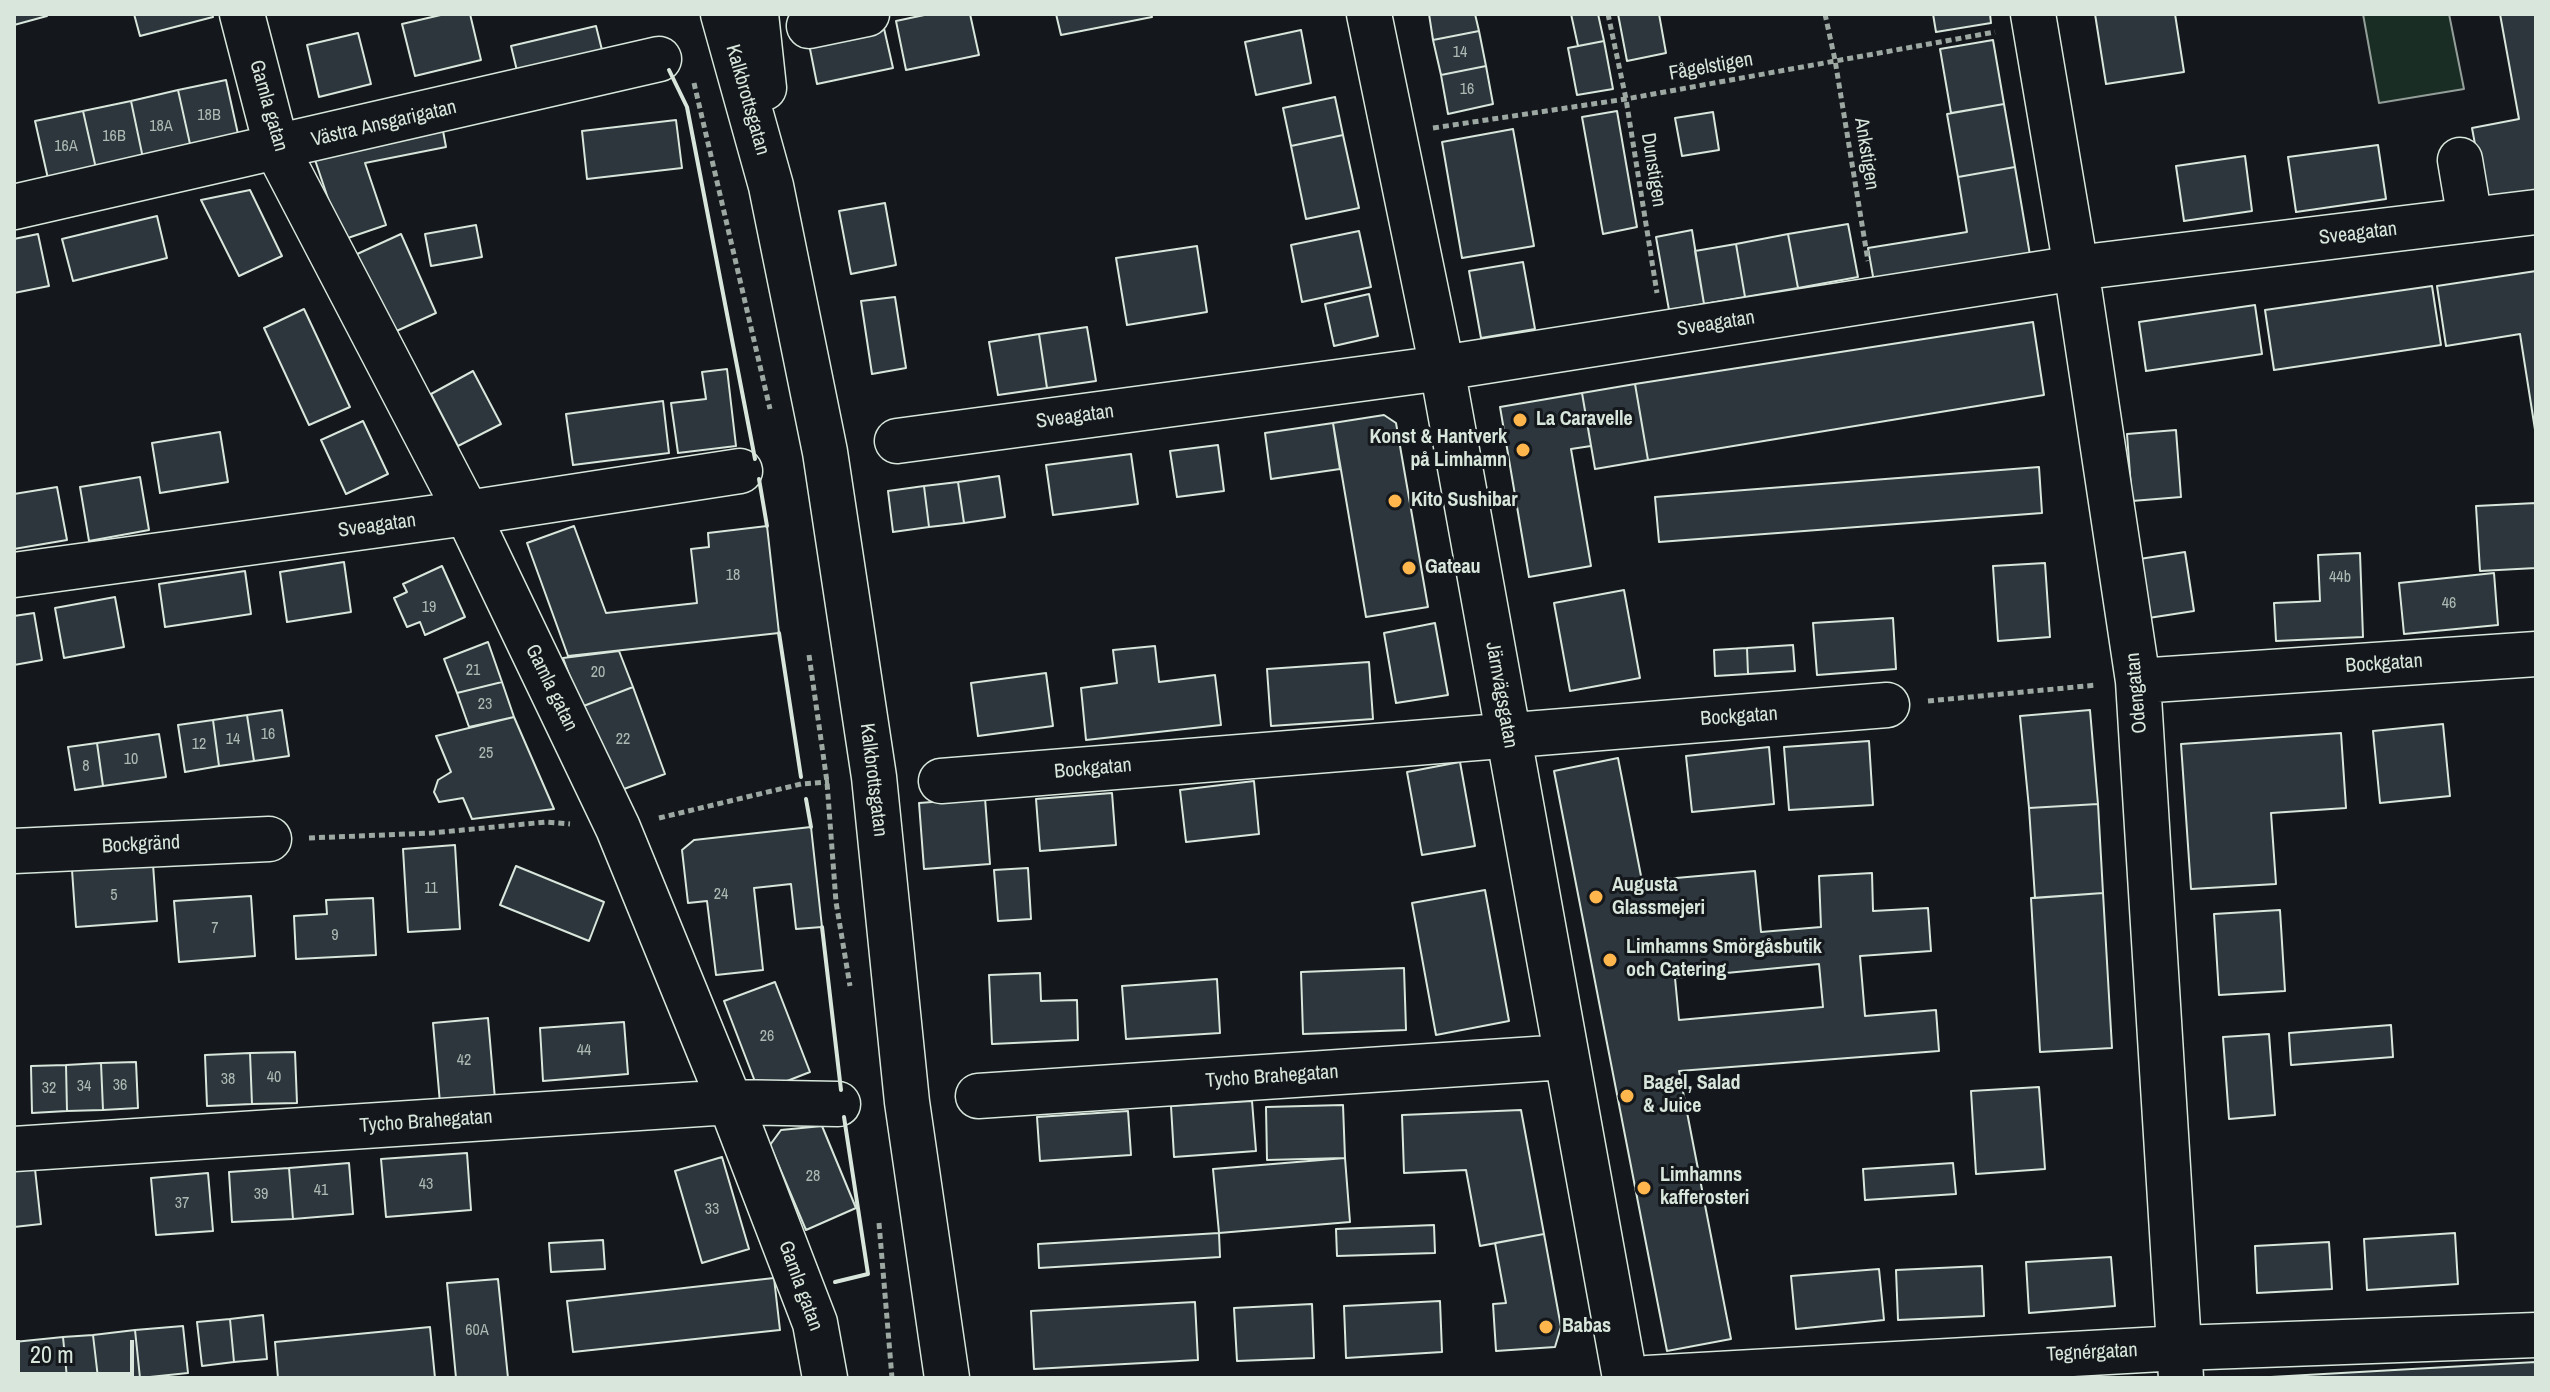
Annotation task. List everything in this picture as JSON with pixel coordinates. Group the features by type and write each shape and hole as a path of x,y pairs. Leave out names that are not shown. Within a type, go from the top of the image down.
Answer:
{"street":[{"name":"Gamla gatan","path":"242,14 277,149 467,513 618,828 730,1102 815,1323 825,1378"},
{"name":"Kalkbrottsgatan","path":"723,14 771,186 825,452 874,777 907,1102 947,1378"},
{"name":"Kalkbrottsgatan","path":"756,14 760,29 771,186"},
{"path":"809,26 867,14"},
{"name":"Järnvägsgatan","path":"1369,14 1442,368 1625,1378"},
{"name":"Odengatan","path":"2034,20 2076,268 2138,681 2180,1363"},
{"name":"Västra Ansgarigatan","path":"14,207 675,66"},
{"path":"2460,160 2470,220"},
{"name":"Sveagatan","path":"897,441 1442,368 2076,268 2536,212"},
{"name":"Sveagatan","path":"14,575 467,513 740,471"},
{"name":"Bockgatan","path":"2138,681 2536,654"},
{"name":"Bockgatan","path":"941,781 1887,705"},
{"name":"Bockgränd","path":"14,851 269,839"},
{"name":"Tycho Brahegatan","path":"978,1096 1565,1057"},
{"name":"Tycho Brahegatan","path":"14,1149 730,1102 838,1104"},
{"name":"Tegnérgatan","path":"1647,1378 2180,1363 2536,1335"}],"path":[{"name":"Dunstigen","path":"1608,14 1626,99 1663,333"},
{"name":"Ankstigen","path":"1825,14 1874,300"},
{"name":"Fågelstigen","path":"1393,134 1626,99 2034,20"},
{"path":"675,66 773,421"},
{"path":"807,640 827,782 836,902 851,995"},
{"path":"1887,705 2138,681"},
{"path":"878,1210 892,1378"}],"green space":[{"path":"2363,14 2449,14 2464,89 2379,103"}],"building":[{"path":"14,14 46,14 47,16 14,25"},
{"path":"134,14 212,14 213,17 140,36"},
{"path":"445,14 470,14 481,60 415,76 402,24"},
{"path":"929,14 970,14 979,55 906,70 896,21"},
{"path":"1056,14 1151,14 1152,17 1061,35"},
{"path":"1429,14 1475,14 1479,31 1433,40"},
{"path":"1571,14 1598,14 1604,41 1578,46"},
{"path":"1618,14 1659,14 1666,53 1627,61"},
{"path":"1933,14 1990,14 1991,23 1936,32"},
{"path":"2095,14 2175,14 2184,72 2106,84"},
{"path":"2500,14 2536,14 2536,203 2487,209 2472,128 2519,119"},
{"path":"883,24 893,68 817,84 808,39"},
{"path":"596,26 604,58 519,79 511,46"},
{"path":"1301,30 1311,83 1256,95 1245,42"},
{"path":"1479,31 1486,66 1441,75 1433,40"},
{"path":"358,33 371,84 319,97 307,45"},
{"path":"1993,40 2004,104 1951,113 1940,49"},
{"path":"1604,41 1613,89 1577,95 1568,48"},
{"path":"1486,66 1493,104 1448,114 1441,75"},
{"path":"226,80 240,143 192,153 178,90"},
{"path":"178,90 192,153 144,163 131,101"},
{"path":"1335,97 1343,135 1291,146 1283,108"},
{"path":"131,101 144,163 97,173 83,111"},
{"path":"2004,104 2015,167 1958,177 1947,114"},
{"path":"83,111 97,173 49,183 35,121"},
{"path":"1617,111 1637,227 1603,234 1582,117"},
{"path":"1713,112 1719,150 1682,156 1675,118"},
{"path":"441,120 446,147 365,163 386,225 342,240 312,151"},
{"path":"676,120 682,168 587,179 582,131"},
{"path":"1513,129 1534,246 1462,258 1442,142"},
{"path":"1343,135 1359,208 1306,219 1291,146"},
{"path":"2378,145 2386,199 2296,212 2288,157"},
{"path":"2245,156 2252,211 2184,221 2176,166"},
{"path":"2015,167 2030,255 1874,282 1868,248 1967,232 1958,177"},
{"path":"250,190 282,256 239,276 201,200"},
{"path":"885,203 896,265 851,274 839,211"},
{"path":"157,216 167,258 73,281 62,239"},
{"path":"1848,224 1858,277 1798,288 1788,234"},
{"path":"476,225 482,257 431,266 425,234"},
{"path":"1692,230 1704,304 1669,310 1656,237"},
{"path":"1359,231 1371,287 1302,302 1291,245"},
{"path":"38,234 49,286 14,293 14,239"},
{"path":"401,234 436,313 390,334 355,255"},
{"path":"1788,234 1798,288 1745,297 1736,244"},
{"path":"1736,244 1745,297 1704,304 1695,251"},
{"path":"1197,246 1207,312 1127,325 1116,258"},
{"path":"1523,262 1535,329 1481,338 1469,271"},
{"path":"2536,271 2536,436 2520,334 2446,346 2437,286"},
{"path":"2432,286 2441,345 2274,370 2265,310"},
{"path":"1369,294 1378,336 1334,346 1325,304"},
{"path":"895,297 906,368 872,374 861,301"},
{"path":"2255,305 2262,354 2146,371 2139,322"},
{"path":"304,309 350,407 309,425 264,328"},
{"path":"2033,322 2044,395 1648,460 1635,384"},
{"path":"1087,327 1096,381 1047,388 1039,334"},
{"path":"1039,334 1047,388 998,395 989,342"},
{"path":"727,369 736,446 678,453 671,403 706,399 702,372"},
{"path":"473,371 501,424 458,446 431,394"},
{"path":"1635,384 1648,460 1595,469 1582,393"},
{"path":"1582,393 1591,446 1571,449 1591,566 1529,577 1500,407"},
{"path":"663,401 669,453 573,465 566,414"},
{"path":"1384,415 1396,423 1428,607 1366,617 1333,423"},
{"path":"363,421 388,474 346,494 321,440"},
{"path":"1333,423 1340,469 1271,479 1265,433"},
{"path":"2176,430 2181,497 2132,501 2127,434"},
{"path":"220,432 228,482 160,493 152,443"},
{"path":"1218,445 1224,491 1177,497 1170,451"},
{"path":"1131,454 1138,504 1053,515 1046,465"},
{"path":"2039,467 2042,513 1659,542 1655,497"},
{"path":"999,476 1005,517 964,523 958,482"},
{"path":"140,477 149,530 89,541 80,487"},
{"path":"958,482 964,523 929,527 924,486"},
{"path":"924,486 929,527 893,532 888,491"},
{"path":"57,487 67,540 14,549 14,494"},
{"path":"2536,503 2536,568 2480,571 2476,506"},
{"path":"574,526 606,613 697,603 691,549 709,547 708,533 767,526 779,633 568,656 527,543"},
{"path":"2185,552 2194,611 2142,619 2133,560"},
{"path":"2360,553 2363,637 2276,641 2274,603 2320,601 2318,555"},
{"path":"344,562 351,612 287,622 280,572"},
{"path":"2045,563 2050,637 1998,641 1993,566"},
{"path":"442,566 465,617 425,635 420,622 407,627 394,598 407,592 403,584"},
{"path":"245,571 251,614 165,627 159,584"},
{"path":"2494,573 2498,625 2404,634 2399,583"},
{"path":"1624,590 1640,678 1570,691 1554,603"},
{"path":"115,597 124,647 64,658 55,608"},
{"path":"34,613 42,660 14,665 14,616"},
{"path":"1893,618 1896,669 1817,675 1813,623"},
{"path":"1435,623 1448,695 1396,703 1384,633"},
{"path":"488,642 502,682 457,693 444,659"},
{"path":"1793,645 1795,671 1748,674 1747,648"},
{"path":"1155,646 1159,682 1215,675 1221,725 1086,740 1081,688 1117,683 1113,650"},
{"path":"1747,648 1748,674 1715,676 1714,650"},
{"path":"619,651 633,687 581,707 563,658"},
{"path":"1369,662 1373,719 1271,726 1267,669"},
{"path":"1046,673 1053,726 978,736 971,683"},
{"path":"502,682 514,717 469,727 457,693"},
{"path":"633,687 665,774 613,793 581,707"},
{"path":"282,710 289,756 254,761 247,715"},
{"path":"2090,710 2098,804 2029,808 2020,716"},
{"path":"247,715 254,761 219,766 213,720"},
{"path":"514,717 554,809 472,819 463,798 439,802 434,792 438,780 451,772 436,736"},
{"path":"213,720 219,766 185,772 178,725"},
{"path":"2443,724 2450,796 2380,803 2373,731"},
{"path":"2341,733 2346,808 2271,813 2276,884 2191,889 2181,744"},
{"path":"159,734 166,777 103,786 97,743"},
{"path":"1869,741 1873,805 1789,810 1784,747"},
{"path":"97,743 103,786 75,790 68,747"},
{"path":"1769,747 1774,804 1692,812 1686,756"},
{"path":"1618,758 1642,881 1755,871 1761,932 1821,927 1819,876 1872,873 1873,911 1928,908 1931,951 1860,956 1865,1016 1936,1010 1939,1051 1679,1071 1731,1339 1667,1351 1554,771","holes":["1819,964 1823,1007 1679,1020 1675,978"]},
{"path":"1460,762 1475,846 1422,855 1407,772"},
{"path":"1254,781 1259,834 1186,842 1180,790"},
{"path":"1112,793 1116,845 1040,851 1036,799"},
{"path":"985,798 990,864 924,869 919,803"},
{"path":"2098,804 2103,893 2035,898 2029,808"},
{"path":"811,827 822,927 796,929 791,884 754,888 763,970 716,975 707,901 688,903 682,850 694,840"},
{"path":"455,845 460,929 408,932 403,849"},
{"path":"153,864 157,921 76,927 72,870"},
{"path":"516,866 604,902 589,941 500,905"},
{"path":"1028,868 1031,919 998,921 994,870"},
{"path":"1485,890 1509,1021 1436,1035 1412,903"},
{"path":"2103,893 2112,1048 2040,1052 2031,898"},
{"path":"251,896 255,956 179,962 174,901"},
{"path":"373,898 376,955 296,959 294,916 327,914 326,900"},
{"path":"2280,910 2285,991 2219,995 2214,914"},
{"path":"1404,968 1406,1030 1303,1034 1301,972"},
{"path":"1040,973 1041,1001 1077,1000 1078,1040 992,1044 989,975"},
{"path":"1217,979 1220,1033 1126,1039 1122,986"},
{"path":"775,982 810,1072 759,1092 724,1001"},
{"path":"488,1018 495,1099 440,1103 433,1023"},
{"path":"624,1022 628,1074 543,1081 540,1028"},
{"path":"2391,1025 2393,1057 2291,1065 2289,1033"},
{"path":"2269,1034 2275,1115 2229,1119 2223,1037"},
{"path":"295,1052 297,1103 252,1104 250,1053"},
{"path":"250,1053 252,1104 207,1106 205,1055"},
{"path":"136,1062 138,1108 103,1110 101,1063"},
{"path":"101,1063 103,1110 67,1111 66,1065"},
{"path":"66,1065 67,1111 32,1113 31,1066"},
{"path":"2039,1087 2045,1169 1976,1174 1971,1091"},
{"path":"1252,1101 1256,1151 1174,1157 1171,1106"},
{"path":"1343,1105 1345,1158 1267,1160 1266,1107"},
{"path":"1521,1110 1544,1234 1480,1246 1466,1170 1404,1173 1402,1115"},
{"path":"1128,1111 1131,1155 1040,1161 1037,1117"},
{"path":"822,1126 856,1208 806,1230 770,1145 781,1130"},
{"path":"467,1153 471,1210 386,1217 381,1159"},
{"path":"722,1157 749,1249 702,1263 675,1171"},
{"path":"1345,1158 1350,1222 1219,1233 1213,1169"},
{"path":"349,1163 353,1214 293,1219 289,1168"},
{"path":"1953,1163 1956,1194 1865,1200 1863,1169"},
{"path":"289,1168 293,1219 232,1222 229,1172"},
{"path":"35,1169 41,1224 14,1227 14,1171"},
{"path":"208,1173 213,1231 156,1235 151,1178"},
{"path":"1434,1225 1435,1253 1337,1256 1336,1229"},
{"path":"1219,1233 1220,1257 1039,1268 1038,1244"},
{"path":"2455,1233 2458,1284 2367,1290 2364,1239"},
{"path":"1544,1234 1561,1327 1555,1347 1496,1351 1493,1304 1506,1303 1495,1243"},
{"path":"603,1240 605,1269 551,1272 549,1243"},
{"path":"2329,1242 2332,1289 2257,1293 2255,1246"},
{"path":"2111,1257 2115,1306 2029,1313 2026,1262"},
{"path":"1982,1266 1984,1316 1898,1320 1896,1270"},
{"path":"1879,1269 1884,1320 1796,1329 1791,1276"},
{"path":"774,1278 780,1330 573,1352 567,1301"},
{"path":"498,1279 508,1378 456,1378 447,1283"},
{"path":"1440,1301 1442,1352 1346,1358 1344,1306"},
{"path":"1195,1302 1198,1360 1034,1369 1031,1311"},
{"path":"1312,1304 1314,1358 1237,1361 1234,1308"},
{"path":"263,1315 267,1359 234,1362 230,1319"},
{"path":"230,1319 234,1362 202,1366 197,1322"},
{"path":"183,1326 188,1373 140,1378 135,1330"},
{"path":"430,1327 435,1378 278,1378 275,1342"},
{"path":"135,1330 140,1378 98,1378 93,1335"},
{"path":"93,1335 98,1378 67,1378 63,1337"},
{"path":"63,1337 67,1378 14,1378 14,1342"},
{"path":"2536,1362 2536,1378 2253,1378"}],"wall":[{"path":"669,70 687,107 755,459"},
{"path":"759,479 767,526"},
{"path":"779,633 801,777"},
{"path":"806,799 811,827"},
{"path":"822,927 841,1090"},
{"path":"835,1282 868,1274 844,1117"}],"place":[{"name":"La Caravelle","path":"1520,420"},
{"name":"Konst & Hantverk på Limhamn","path":"1523,450"},
{"name":"Kito Sushibar","path":"1395,501"},
{"name":"Gateau","path":"1409,568"},
{"name":"Augusta Glassmejeri","path":"1596,897"},
{"name":"Limhamns Smörgåsbutik och Catering","path":"1610,960"},
{"name":"Bagel, Salad & Juice","path":"1627,1096"},
{"name":"Limhamns kafferosteri","path":"1644,1188"},
{"name":"Babas","path":"1546,1327"}]}
